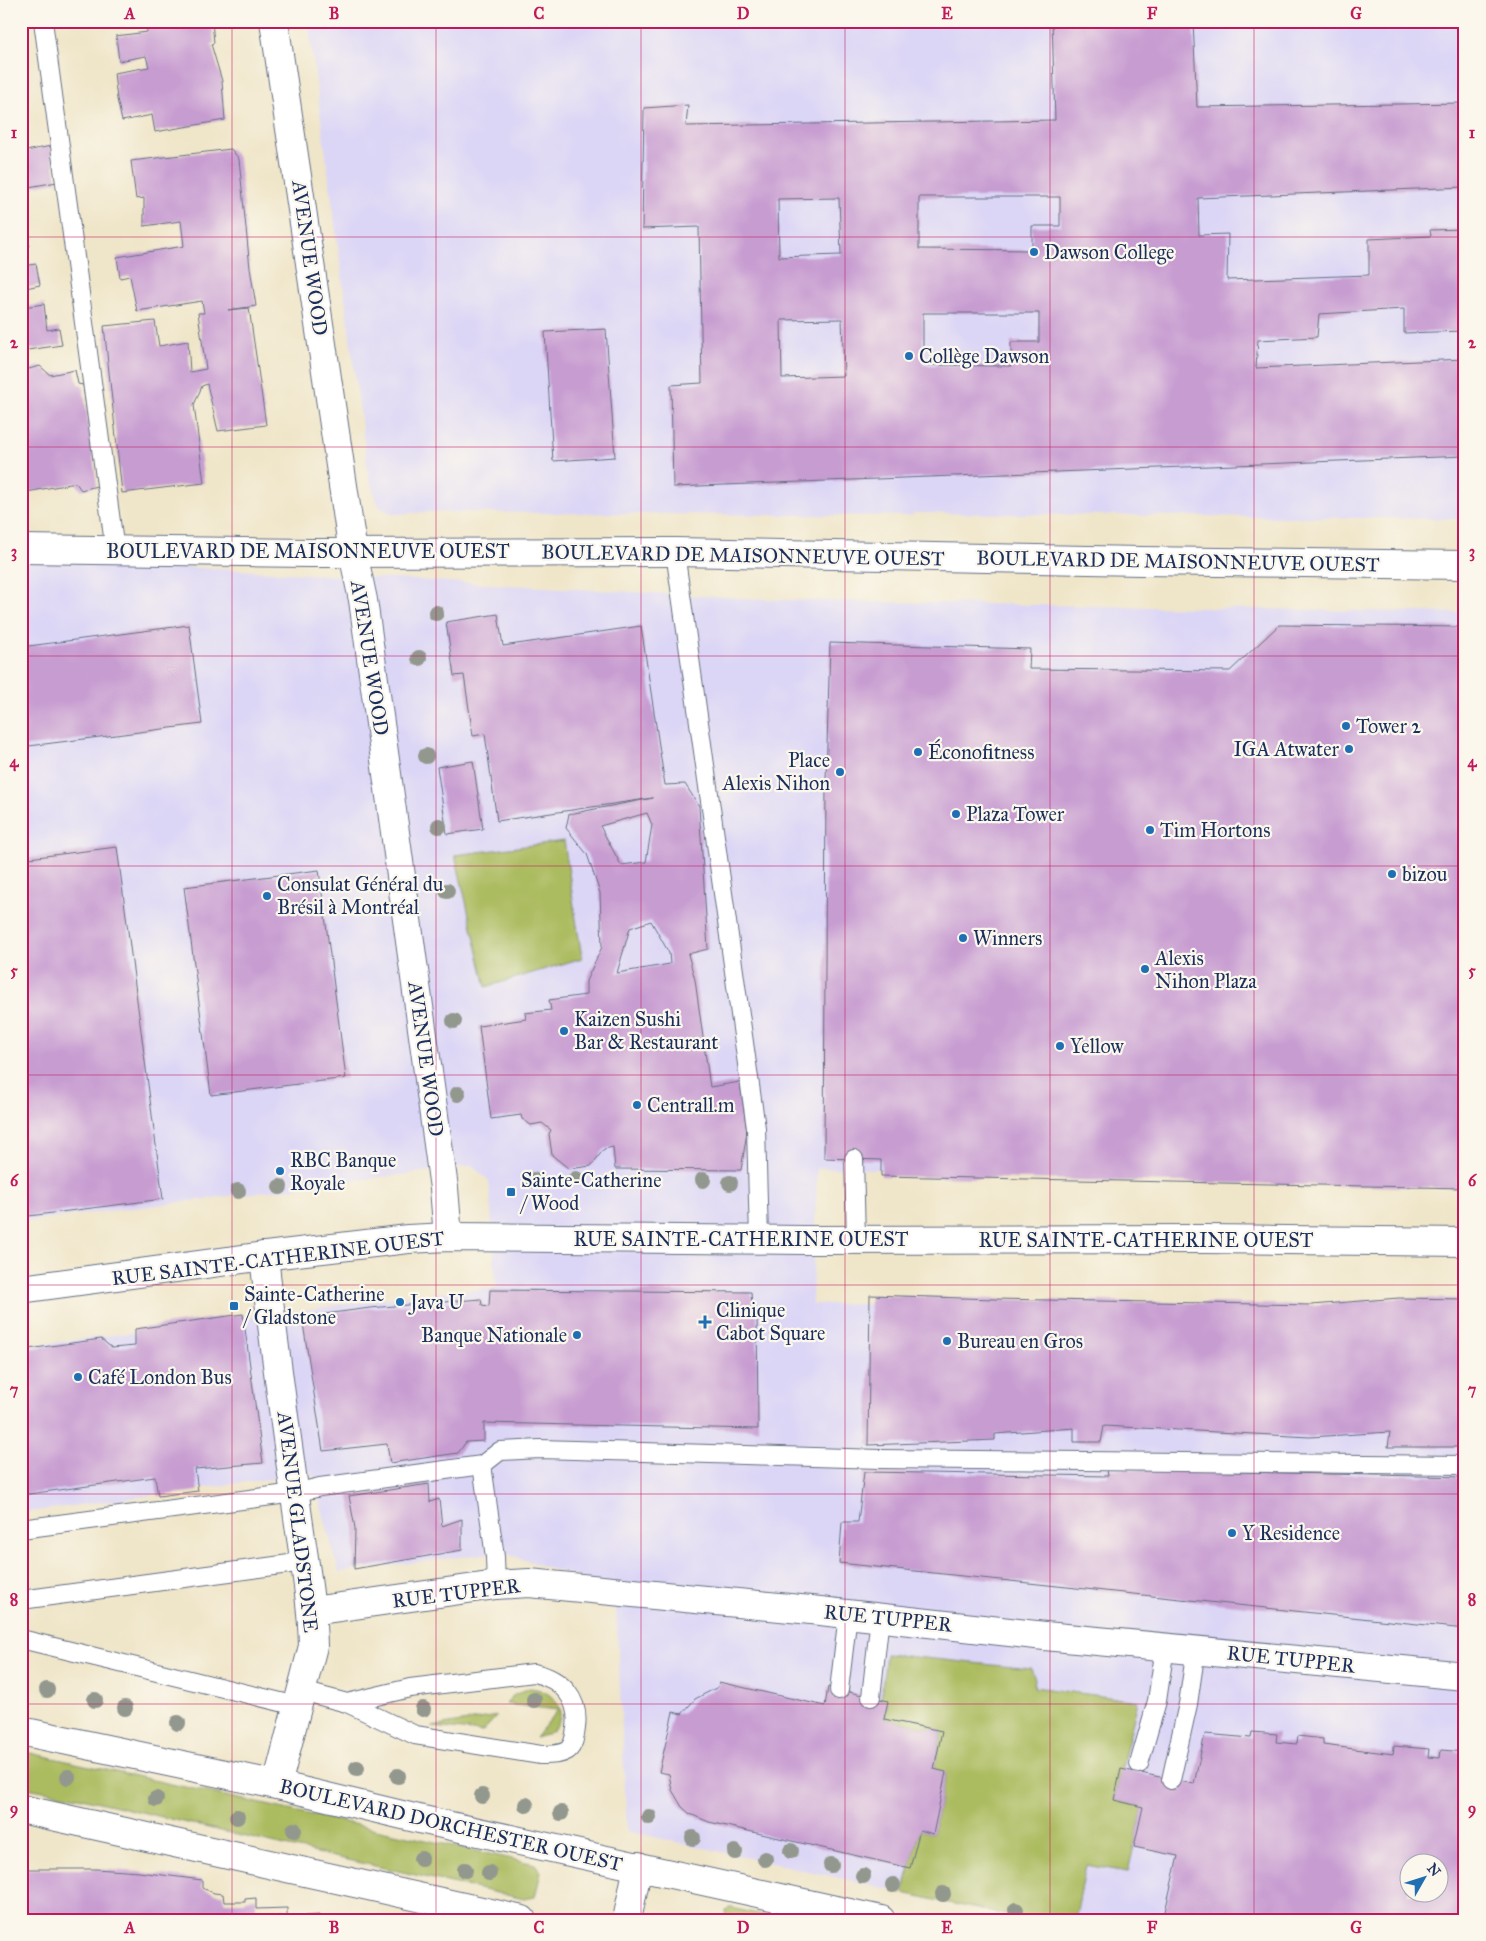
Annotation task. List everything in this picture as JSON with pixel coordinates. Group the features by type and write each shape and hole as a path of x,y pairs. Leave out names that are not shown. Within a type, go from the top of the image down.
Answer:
{"street":[{"name":"AVENUE WOOD","path":"274,21 353,552 366,619 444,1188 448,1237"},
{"name":"BOULEVARD DE MAISONNEUVE OUEST","path":"21,549 115,551 675,552 1141,562 1465,565"},
{"name":"RUE SAINTE-CATHERINE OUEST","path":"21,1289 264,1256 408,1239 448,1237 1206,1239 1465,1242"},
{"name":"AVENUE GLADSTONE","path":"264,1256 294,1493 312,1611 313,1646 277,1785"},
{"name":"RUE TUPPER","path":"312,1611 496,1585 538,1584 880,1617 1045,1636 1465,1676"},
{"name":"BOULEVARD DORCHESTER OUEST","path":"21,1731 277,1785 881,1920"},
{"path":"21,1809 522,1920"},
{"path":"627,1920 638,1866"}],"lane":[{"path":"43,21 115,551"},
{"path":"675,552 756,1128 759,1239"},
{"path":"854,1159 856,1239"},
{"path":"21,1529 294,1493 320,1487 482,1465 500,1451 540,1449 880,1459 1465,1465"},
{"path":"482,1465 495,1557 496,1585"},
{"path":"21,1600 304,1562"},
{"path":"839,1690 848,1614"},
{"path":"871,1697 880,1617"},
{"path":"21,1639 300,1698 347,1703 415,1735 542,1755 560,1754 568,1749 575,1735 577,1722 574,1704 564,1687 546,1676 534,1674 410,1688 347,1703"},
{"path":"1139,1764 1157,1701 1165,1647"},
{"path":"1171,1780 1188,1704 1196,1649"}],"shaded area":[{"name":"Collège Dawson","path":"308,21 1465,21 1465,519 913,513 912,516 426,512 398,514 388,512 381,508 376,500 368,472"},
{"path":"21,558 778,600 1465,613 1465,1179 817,1168 812,1304 1465,1306 1465,1920 1028,1920 627,1831 615,1589 500,1552 339,1572 312,1473 21,1513 21,1347 424,1294 496,1288 489,1181 472,1166 21,1222"}],"green space":[{"path":"564,841 582,958 486,987 455,855"},
{"path":"886,1654 1031,1669 1035,1679 1034,1687 1138,1701 1114,1800 1143,1807 1128,1872 1086,1865 1075,1920 1028,1920 903,1893 920,1830 933,1834 946,1773 934,1769 942,1731 884,1719 888,1702 881,1699"},
{"path":"529,1688 541,1690 550,1696 557,1703 560,1711 555,1727 547,1734 535,1738 558,1710 506,1704 514,1695"},
{"path":"497,1716 482,1732 432,1727"},
{"path":"21,1751 535,1864 541,1872 535,1897 524,1899 276,1844 78,1797 21,1787"},
{"path":"729,1908 784,1920 724,1920 726,1911"}],"building":[{"path":"146,21 212,21 214,43 211,44 222,81 225,120 155,132 152,115 122,121 114,73 149,67 146,56 119,61 116,36 147,32"},
{"name":"Dawson College","path":"1052,21 1193,21 1197,107 1465,103 1465,187 1198,198 1199,235 1228,234 1227,280 1369,275 1369,239 1431,236 1430,230 1465,229 1465,331 1404,333 1404,309 1319,314 1317,337 1258,340 1256,368 1465,359 1465,456 673,487 671,385 702,383 699,227 642,229 644,108 688,105 686,126 1055,120","holes":["919,197 1060,197 1060,226 1032,226 1032,250 919,249","839,198 841,255 779,257 778,199","923,313 1039,313 1039,342 1011,342 1011,366 923,365","842,319 844,376 782,378 781,320"]},
{"path":"51,146 57,182 23,188 21,152"},
{"path":"231,149 239,159 250,268 256,306 228,310 249,308 266,425 218,431 207,384 202,386 194,405 204,483 122,493 104,326 155,321 159,346 188,341 190,372 206,369 198,313 204,313 202,301 137,311 130,276 120,278 117,257 184,246 181,221 144,226 144,198 136,199 131,161"},
{"path":"27,227 29,246 21,247 21,228"},
{"path":"36,264 40,285 21,289 21,266"},
{"path":"21,302 23,307 44,304 47,330 59,328 62,345 21,351"},
{"path":"606,329 615,457 553,461 545,332"},
{"path":"40,366 50,375 75,370 78,384 83,385 97,486 81,490 76,483 21,493 21,371"},
{"path":"498,614 503,646 641,626 665,785 685,784 699,806 708,949 688,954 695,980 710,1087 740,1082 747,1132 741,1170 615,1169 613,1147 604,1149 591,1166 569,1169 552,1155 549,1134 551,1130 542,1123 531,1125 522,1119 521,1115 491,1119 479,1026 526,1019 525,1013 551,1010 549,1000 586,995 586,981 602,947 600,893 587,854 566,828 569,814 653,798 497,821 485,734 473,736 464,675 454,676 446,622","holes":["647,813 652,825 646,862 621,865 600,826","651,921 669,953 670,964 617,973 630,928"]},
{"path":"189,625 202,724 21,747 21,647"},
{"name":"Alexis Nihon Plaza","path":"1279,625 1465,627 1465,1188 881,1176 881,1160 824,1158 826,780 830,643 1030,649 1029,669 1230,671"},
{"path":"473,761 483,829 447,834 437,767"},
{"path":"117,847 163,1199 21,1217 21,859"},
{"path":"319,870 346,1078 211,1095 184,887"},
{"path":"490,1290 751,1292 752,1309 757,1309 758,1429 484,1423 484,1441 466,1442 458,1453 390,1463 387,1444 323,1451 302,1317 370,1308 481,1299 482,1305 489,1306"},
{"path":"870,1295 1311,1305 1399,1298 1465,1299 1465,1447 1388,1447 1390,1432 1310,1437 1104,1426 1101,1442 1074,1442 1074,1428 995,1434 995,1440 868,1445"},
{"path":"243,1314 263,1463 195,1469 198,1491 158,1496 155,1477 21,1495 21,1350 101,1339 112,1348 135,1346 135,1329"},
{"path":"1107,1469 1465,1477 1465,1629 839,1563 842,1522 858,1522 864,1472 1108,1476"},
{"path":"429,1484 430,1502 439,1499 442,1526 462,1519 462,1550 354,1569 355,1528 349,1496"},
{"path":"719,1682 825,1706 828,1687 888,1701 884,1719 942,1731 934,1769 946,1772 933,1834 920,1830 910,1868 709,1822 690,1814 682,1807 672,1790 669,1774 659,1772 673,1712 682,1714 695,1699 718,1687"},
{"path":"1252,1732 1277,1734 1276,1742 1297,1744 1298,1736 1323,1739 1323,1745 1393,1754 1394,1746 1429,1749 1428,1757 1440,1758 1441,1750 1465,1752 1465,1920 1163,1920 1178,1856 1134,1847 1143,1807 1114,1800 1121,1769 1194,1784 1205,1734 1251,1738"},
{"path":"21,1869 96,1869 202,1880 202,1888 214,1893 223,1894 224,1902 245,1902 245,1899 256,1898 256,1909 287,1908 287,1917 319,1915 319,1920 21,1920"}],"place":[{"name":"Dawson College","path":"1034,252"},
{"name":"Collège Dawson","path":"909,356"},
{"name":"Tower 2","path":"1346,726"},
{"name":"IGA Atwater","path":"1349,749"},
{"name":"Éconofitness","path":"918,752"},
{"name":"Place Alexis Nihon","path":"840,772"},
{"name":"Plaza Tower","path":"956,814"},
{"name":"Tim Hortons","path":"1150,830"},
{"name":"bizou","path":"1392,874"},
{"name":"Consulat Général du Brésil à Montréal","path":"267,896"},
{"name":"Winners","path":"963,938"},
{"name":"Alexis Nihon Plaza","path":"1145,969"},
{"name":"Kaizen Sushi Bar & Restaurant","path":"564,1031"},
{"name":"Yellow","path":"1060,1046"},
{"name":"Centrall.m","path":"637,1105"},
{"name":"RBC Banque Royale","path":"280,1171"},
{"name":"Sainte-Catherine / Wood","path":"511,1192"},
{"name":"Java U","path":"400,1302"},
{"name":"Sainte-Catherine / Gladstone","path":"234,1306"},
{"name":"Clinique Cabot Square","path":"705,1322"},
{"name":"Banque Nationale","path":"577,1335"},
{"name":"Bureau en Gros","path":"947,1341"},
{"name":"Café London Bus","path":"78,1377"},
{"name":"Y Residence","path":"1232,1533"}]}
